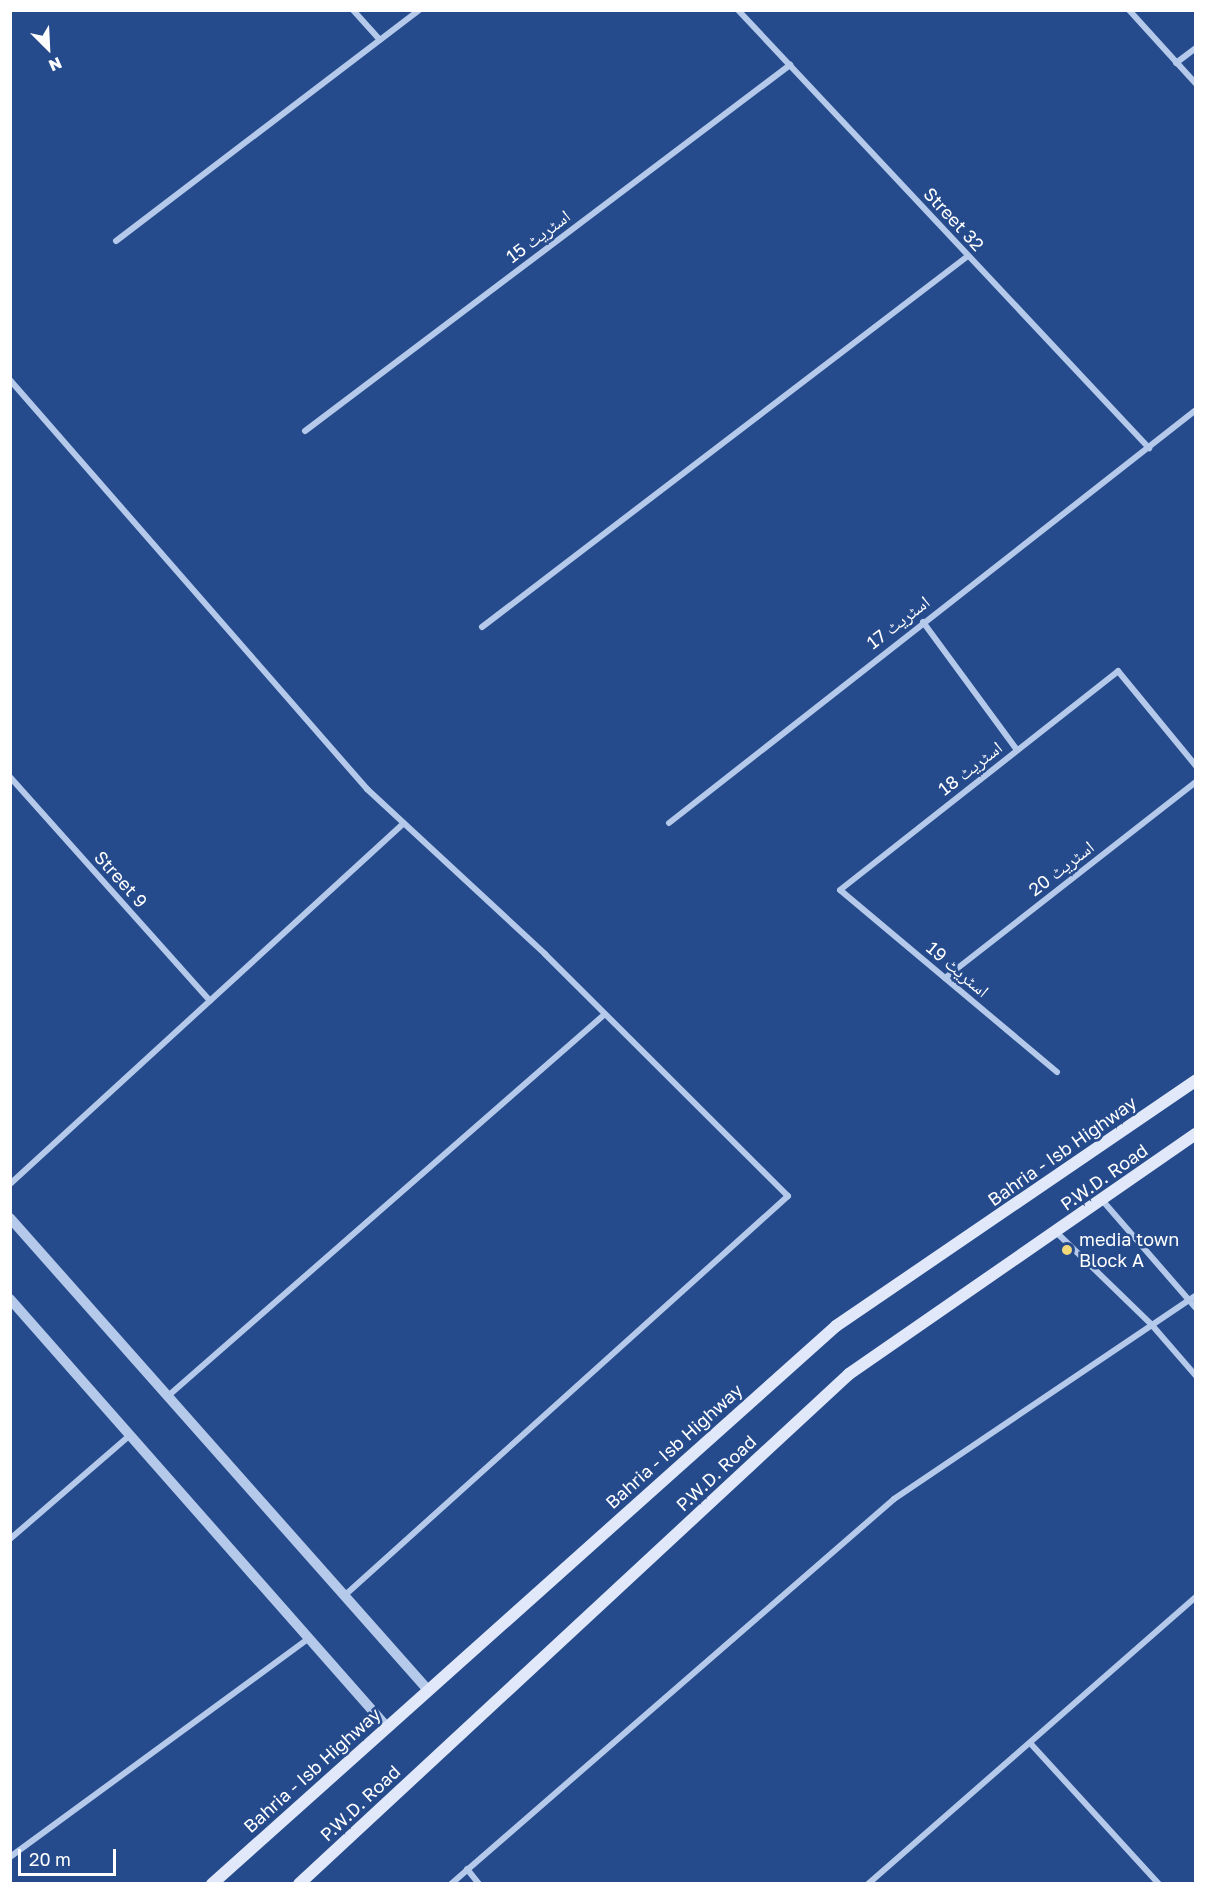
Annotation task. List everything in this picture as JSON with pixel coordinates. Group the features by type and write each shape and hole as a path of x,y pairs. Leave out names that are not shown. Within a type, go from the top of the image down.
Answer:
{"main road":[{"name":"Bahria - Isb Highway","path":"212,1884 836,1326 1196,1080"},
{"name":"P.W.D. Road","path":"299,1884 849,1374 1196,1134"}],"street":[{"path":"353,10 380,40"},
{"path":"116,241 419,10"},
{"name":"Street 32","path":"738,10 1149,448"},
{"path":"1129,10 1196,84"},
{"path":"1176,63 1196,48"},
{"name":"اسٹریٹ 15","path":"305,431 790,65"},
{"path":"482,627 968,256"},
{"path":"10,380 367,789 605,1014 788,1196 344,1596"},
{"name":"اسٹریٹ 17","path":"669,823 1196,410"},
{"path":"923,622 1017,750"},
{"name":"اسٹریٹ 18","path":"840,890 1118,671 1196,766"},
{"name":"Street 9","path":"10,777 210,1001"},
{"name":"اسٹریٹ 20","path":"945,978 1196,782"},
{"path":"10,1184 404,823"},
{"name":"اسٹریٹ 19","path":"840,890 1057,1072"},
{"path":"168,1396 605,1014"},
{"path":"1102,1200 1196,1308"},
{"path":"10,1218 428,1690"},
{"path":"1056,1232 1150,1324 1196,1376"},
{"path":"451,1884 894,1499 1196,1295"},
{"path":"10,1299 387,1727"},
{"path":"10,1539 130,1435"},
{"path":"868,1884 1196,1597"},
{"path":"10,1857 309,1638"},
{"path":"1031,1743 1159,1884"},
{"path":"467,1869 479,1884"}],"place":[{"name":"media town Block A","path":"1067,1250"}]}
